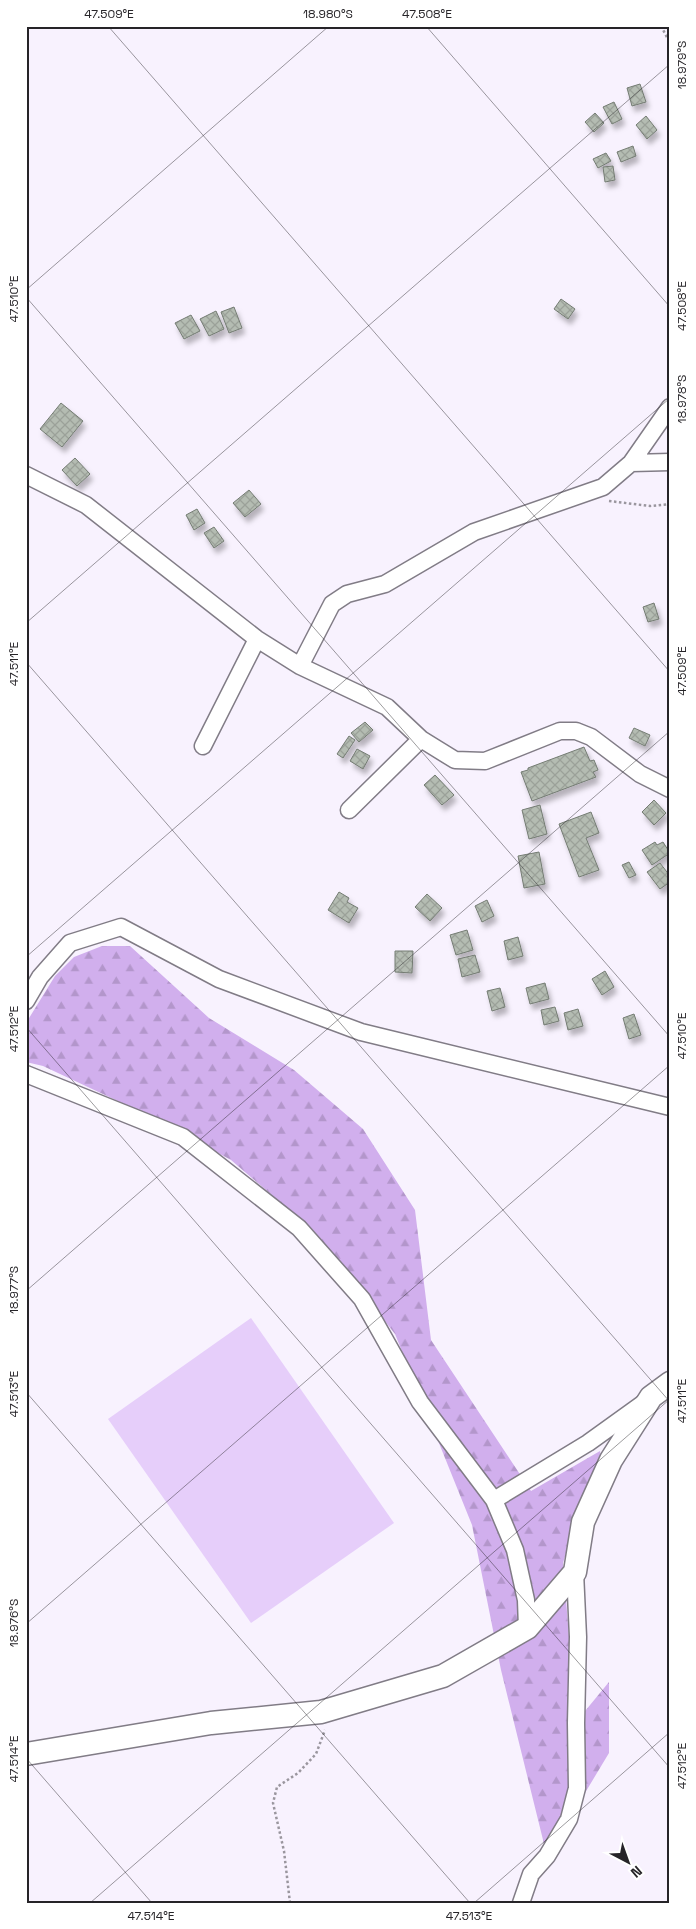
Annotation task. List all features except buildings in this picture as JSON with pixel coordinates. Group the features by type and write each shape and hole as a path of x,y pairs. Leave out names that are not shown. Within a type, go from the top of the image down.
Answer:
{"street":[{"path":"300,666 332,604 347,594 385,584 474,532 603,487 630,463 670,407"},
{"path":"630,463 670,462"},
{"path":"26,475 86,505 257,639 300,666 388,707 421,738 455,760 485,761 560,731 576,731 591,738 640,774 670,789"},
{"path":"203,746 257,639"},
{"path":"350,810 421,738"},
{"path":"26,1001 40,977 70,943 121,927 219,980 360,1032 670,1107"},
{"path":"26,1074 183,1137 299,1228 362,1299 420,1402 494,1500 515,1550 526,1600 527,1628"},
{"path":"494,1500 588,1443 670,1383"},
{"path":"521,1903 531,1874 547,1856 569,1819 577,1788 578,1637 575,1572 583,1522 611,1460 651,1397"},
{"path":"26,1754 211,1724 321,1712 443,1676 527,1628 575,1572"}],"path":[{"path":"661,26 670,43"},
{"path":"603,501 650,506 670,504"},
{"path":"290,1903 284,1851 273,1803 277,1787 298,1772 316,1754 326,1729 321,1712"}],"green space":[{"path":"102,946 130,946 209,1018 294,1070 363,1129 415,1210 431,1340 531,1491 600,1451 602,1464 578,1513 563,1563 576,1722 609,1682 609,1753 547,1856 501,1670 472,1525 395,1334 314,1231 231,1160 152,1117 43,1066 26,1062 26,1023 55,976 74,957"}],"shaded area":[{"path":"251,1318 394,1523 251,1623 108,1419"}]}
